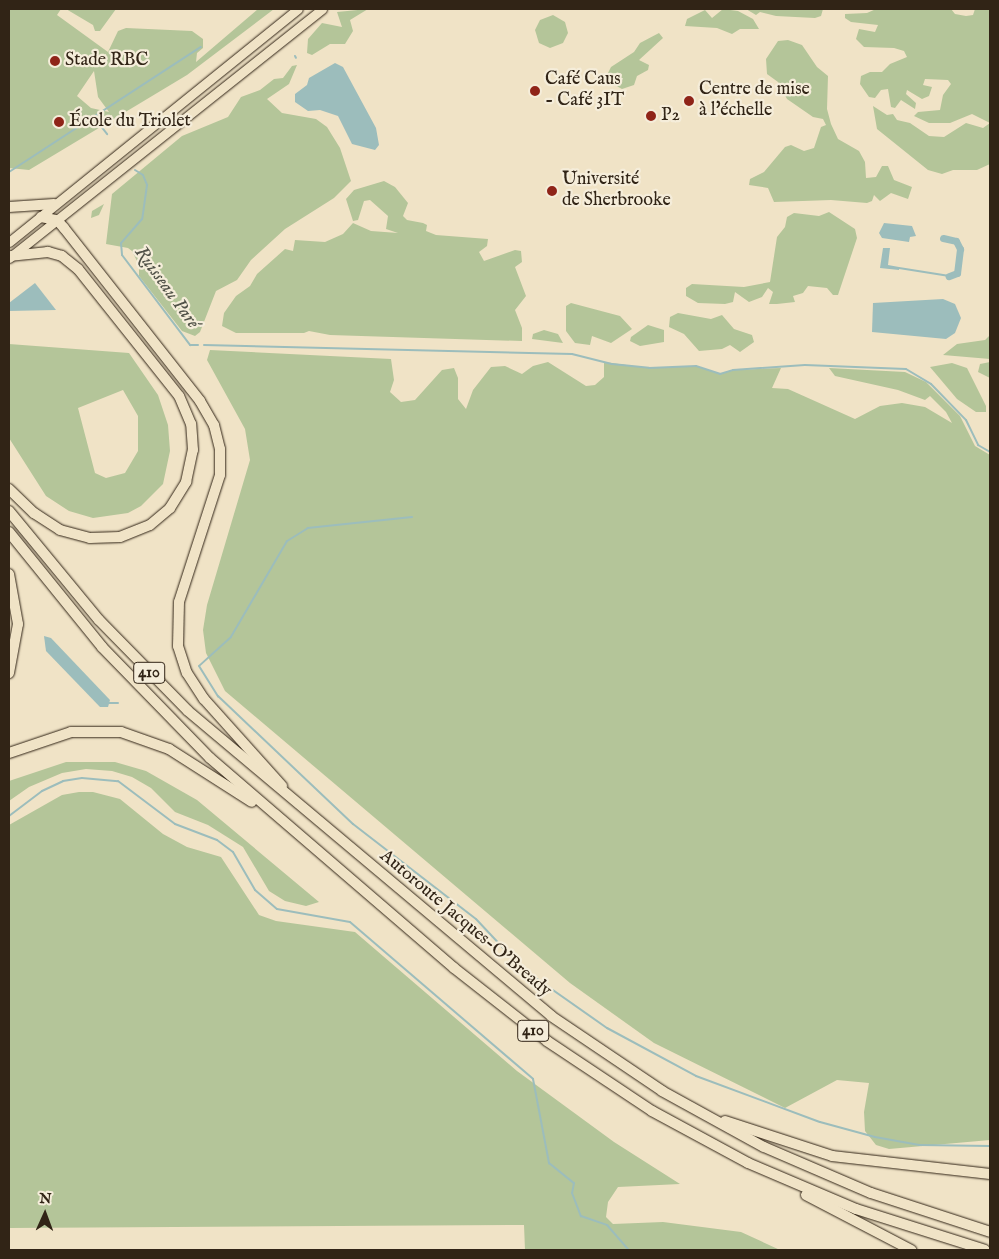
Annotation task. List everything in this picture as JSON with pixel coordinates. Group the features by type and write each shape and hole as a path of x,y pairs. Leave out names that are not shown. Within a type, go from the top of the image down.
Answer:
{"highway":[{"path":"9,207 54,204"},
{"path":"41,217 57,220 200,400 216,428 220,449 220,471 179,602 176,623 179,650 187,673 204,699 308,815"},
{"path":"9,489 37,516 60,530 90,538 120,537 150,525 174,504 188,477 193,445 189,419 176,392 78,268 62,256 48,252 10,257"},
{"name":"Autoroute Jacques-O'Bready","path":"9,511 69,587 145,669 209,730 308,815 550,1016 624,1068 693,1110 768,1149 840,1181 990,1232"},
{"name":"410","path":"9,532 69,609 129,677 202,750 276,817 480,990 546,1041 658,1114 764,1170 876,1217 985,1250"},
{"path":"9,574 18,618 16,648 9,673"},
{"path":"9,753 80,731 129,734 176,754 276,817"},
{"path":"693,1110 832,1156 990,1174"},
{"path":"764,1170 846,1218 911,1250"}],"main road":[{"path":"9,242 298,9"},
{"path":"10,257 322,9"}],"green space":[{"name":"École du Triolet","path":"9,9 61,9 57,15 108,52 118,31 126,28 192,31 203,39 203,48 197,53 196,62 258,9 274,9 187,75 29,170 9,168","holes":["94,71 98,97 109,112 91,108 77,96"]},
{"path":"66,9 116,9 100,31 95,31 93,25"},
{"path":"368,9 350,20 353,31 345,44 330,44 312,55 307,53 308,39 322,23 342,27 337,12"},
{"path":"723,9 738,11 753,19 759,29 740,29 732,34 717,28 685,26 687,19 705,10 712,18"},
{"path":"746,9 823,9 821,16 815,18 776,16 760,12 756,15"},
{"path":"876,9 951,9 955,14 966,16 973,15 975,9 990,9 990,123 972,114 950,123 929,123 914,116 918,112 940,110 943,95 951,84 948,80 925,79 923,85 932,87 929,96 922,99 907,90 906,94 916,103 915,109 901,100 895,108 891,107 888,89 881,90 875,98 869,97 860,84 861,76 870,72 882,72 890,64 907,57 904,51 894,48 864,47 856,39 859,29 875,32 878,25 851,22 845,18 845,14 867,13"},
{"path":"553,15 565,22 568,33 563,43 550,48 539,43 535,30 540,20"},
{"path":"659,33 663,38 639,60 649,65 648,70 637,76 634,85 622,89 609,82 607,75 611,67 634,52 640,43"},
{"path":"788,40 802,45 817,67 828,76 827,109 831,124 838,139 859,151 865,162 866,178 876,177 882,166 888,166 894,180 912,187 908,199 891,193 880,201 874,195 872,201 867,203 831,200 774,202 768,188 749,185 750,179 764,172 785,147 791,145 804,151 814,148 821,127 826,125 823,119 813,117 787,99 778,82 767,74 766,59 778,41"},
{"path":"297,65 289,84 267,99 282,113 316,119 327,127 340,148 351,181 334,198 285,229 251,260 237,280 216,291 200,332 195,336 182,331 139,276 139,265 132,251 128,248 106,244 112,194 182,136 228,117 241,97 260,90 274,79 283,78 292,66"},
{"path":"873,106 887,115 893,114 897,120 910,123 929,136 944,137 966,123 983,128 990,123 990,164 977,170 953,170 942,174 928,170 877,129"},
{"path":"384,181 395,187 408,203 403,216 407,220 427,225 426,231 436,235 488,239 487,246 479,252 484,261 515,250 521,251 522,262 515,267 526,296 515,310 522,328 522,341 330,335 309,331 304,333 236,333 222,326 224,313 236,296 250,286 257,274 285,249 293,251 295,240 325,242 343,234 353,223 371,231 398,233 386,229 388,216 370,200 364,201 358,220 353,221 346,199 354,190"},
{"path":"104,204 99,215 91,218 92,211"},
{"path":"829,212 855,229 857,238 838,295 833,295 827,288 808,286 803,293 793,296 795,302 777,304 769,304 773,292 768,288 762,297 749,302 735,292 733,302 725,304 698,303 686,296 686,288 692,284 744,287 770,282 777,237 785,227 787,217 794,213 819,216"},
{"path":"571,303 620,316 632,329 611,343 592,336 590,345 575,343 566,331 566,306"},
{"path":"678,313 711,319 722,315 734,329 752,335 754,342 740,352 730,345 722,349 699,351 684,334 669,327 670,317"},
{"path":"648,325 664,330 664,342 640,346 630,341 631,337"},
{"path":"544,330 558,334 563,343 532,339 533,334"},
{"path":"990,335 990,359 943,355 957,344 985,340"},
{"path":"9,344 129,353 158,395 168,425 170,451 163,484 141,506 128,513 93,518 69,511 46,496 9,438","holes":["123,390 138,416 138,451 125,473 106,478 95,473 78,408"]},
{"path":"210,350 391,359 394,380 390,392 401,402 415,400 442,370 454,368 458,378 458,399 466,409 473,390 491,367 505,366 522,374 533,366 548,362 586,386 595,385 604,377 604,362 649,368 696,366 720,374 733,370 781,368 772,388 788,389 855,419 880,406 902,403 925,407 952,423 946,412 930,396 925,400 898,390 835,376 829,368 905,372 926,382 960,416 975,446 990,455 990,1140 889,1149 876,1145 865,1131 864,1112 869,1083 837,1080 785,1108 654,1043 570,983 225,691 206,653 203,630 207,605 250,460 245,429 207,360"},
{"path":"990,362 990,378 978,372 980,364"},
{"path":"952,363 967,368 986,406 986,412 976,412 957,399 930,367"},
{"path":"66,762 115,762 146,771 197,800 319,902 306,906 285,901 269,891 243,847 208,825 175,812 151,788 132,777 112,771 86,769 62,773 29,787 9,801 9,781"},
{"path":"93,792 120,799 163,834 187,847 221,857 259,915 276,921 355,932 517,1071 614,1142 680,1184 618,1187 608,1202 606,1217 613,1224 663,1222 741,1232 780,1250 525,1250 524,1225 9,1228 9,825 62,795"}],"water":[{"path":"335,63 343,67 376,128 379,145 375,150 352,144 338,116 320,110 308,111 295,102 295,94 307,85 309,78"},
{"path":"884,223 912,226 916,236 910,237 909,242 882,238 879,233"},
{"path":"883,248 890,248 888,265 899,267 899,270 880,268"},
{"path":"35,283 56,310 9,311 9,303"},
{"path":"943,299 955,304 961,318 955,333 946,339 872,332 873,303"},
{"path":"44,636 51,638 110,700 108,707 100,707 46,651"}],"waterway":[{"name":"Ruisseau Paré","path":"9,172 201,47"},
{"name":"Ruisseau Paré","path":"93,116 107,134"},
{"name":"Ruisseau Paré","path":"135,170 143,175 147,185 142,219 121,243 122,255 190,345 198,345"},
{"path":"943,238 956,241 960,249 957,273 949,276"},
{"path":"899,268 949,276"},
{"path":"204,345 572,354 612,364 649,368 696,366 720,374 733,370 805,365 906,369 931,384 966,420 978,445 990,452"},
{"path":"412,517 308,528 287,541 231,637 199,666 218,696 353,824 476,919 523,969 607,1028 696,1076 820,1122 875,1137 919,1145 990,1146"},
{"path":"107,703 118,703"},
{"path":"9,816 42,791 63,781 82,778 118,781 175,824 217,840 233,852 255,890 277,909 350,922 533,1079 549,1163 574,1183 572,1193 581,1216 607,1225 629,1250"}],"place":[{"name":"Stade RBC","path":"55,61"},
{"name":"Café Caus - Café 3IT","path":"535,91"},
{"name":"Centre de mise à l'échelle","path":"689,101"},
{"name":"P2","path":"651,116"},
{"name":"École du Triolet","path":"59,122"},
{"name":"Université de Sherbrooke","path":"552,191"}]}
